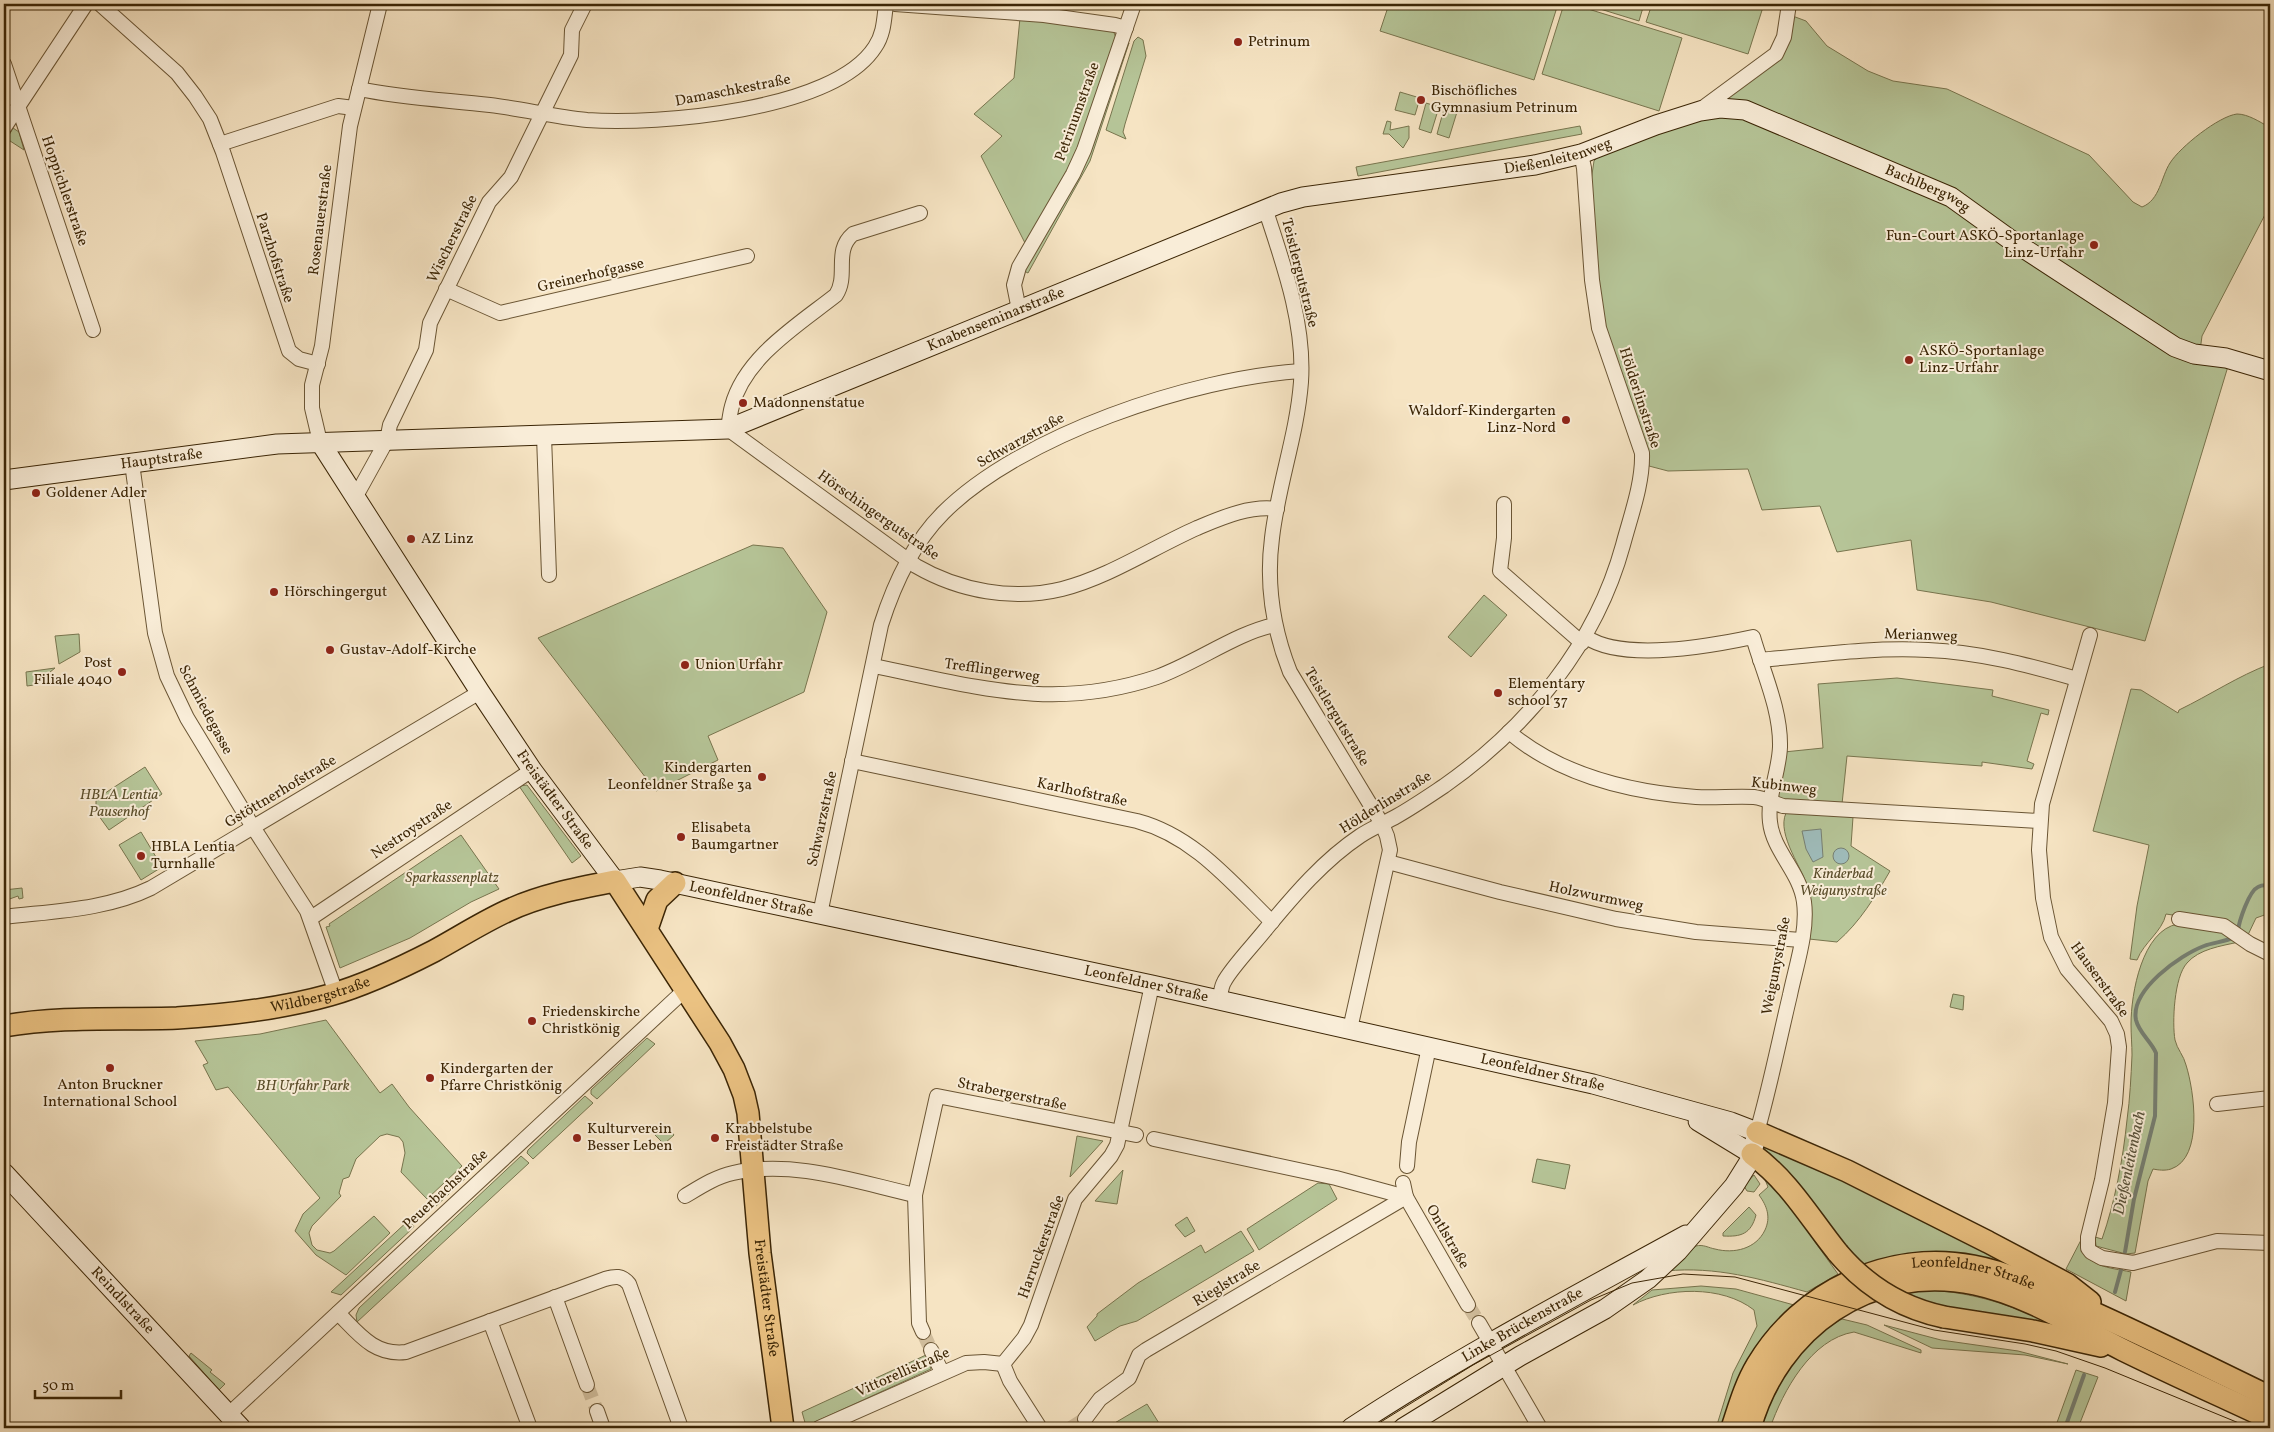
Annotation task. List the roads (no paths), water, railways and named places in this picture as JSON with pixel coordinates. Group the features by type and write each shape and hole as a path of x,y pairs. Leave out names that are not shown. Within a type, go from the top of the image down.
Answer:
{"main road":[{"name":"Freistädter Straße","path":"616,881 720,1043 734,1068 744,1095 750,1132 760,1253 783,1428"},
{"name":"Wildbergstraße","path":"4,1026 56,1019 176,1018 237,1013 284,1006 336,993 412,962 508,910 550,896 616,881"},
{"path":"647,929 657,900 676,883"},
{"path":"1757,1132 1856,1175 2053,1275 2118,1324"},
{"path":"1746,1149 1782,1178 1838,1253 1858,1274 1881,1292 1911,1308 1944,1317 2033,1331 2125,1351"},
{"name":"Leonfeldner Straße","path":"1732,1428 1740,1403 1756,1366 1788,1324 1825,1294 1873,1272 1900,1265 1927,1263 1973,1266 2024,1282 2118,1324 2270,1397"},
{"name":"Leonfeldner Straße","path":"1750,1428 1769,1379 1795,1342 1827,1314 1848,1301 1887,1286 1930,1280 1974,1284 1996,1290 2045,1310 2125,1351 2270,1420"}],"street":[{"path":"4,128 86,4"},
{"name":"Parzhofstraße","path":"100,4 177,73 200,104 220,144 289,352 299,359 318,364"},
{"name":"Rosenauerstraße","path":"320,442 311,396 328,307 331,266 350,126 380,4"},
{"name":"Wischerstraße","path":"387,440 390,425 426,350 430,323 491,198 511,177 571,54 572,30 585,4"},
{"name":"Damaschkestraße","path":"359,88 520,108 592,120 666,120 744,108 813,90 839,79 866,59 881,37 886,4"},
{"path":"895,4 1044,15 1126,28"},
{"name":"Petrinumstraße","path":"1019,310 1014,285 1019,267 1073,174 1084,150 1134,4"},
{"name":"Dießenleitenweg","path":"1265,208 1304,197 1508,170 1581,154 1656,125 1700,111 1776,54 1784,37 1789,4"},
{"name":"Hoppichlerstraße","path":"4,64 93,330"},
{"path":"220,144 338,106 354,108"},
{"name":"Bachlbergweg","path":"1700,111 1733,108 1759,114 1842,152 1938,190 2175,347 2194,354 2226,358 2270,371"},
{"name":"Hölderlinstraße","path":"1219,1000 1224,982 1272,922 1324,864 1361,835 1444,786 1508,732 1546,691 1584,640 1613,579 1628,527 1643,463 1642,452 1599,328 1592,280 1584,168 1581,154"},
{"name":"Knabenseminarstraße","path":"320,442 728,429 1265,208"},
{"name":"Teistlergutstraße","path":"1265,208 1290,294 1297,326 1301,372 1297,412 1277,509 1269,566 1271,604 1275,625 1281,649 1300,691 1382,824 1390,850 1350,1029"},
{"path":"728,429 732,406 741,385 755,364 771,347 836,295 840,288 842,248 847,240 853,234 920,213"},
{"name":"Greinerhofgasse","path":"446,289 494,312 510,312 747,256"},
{"name":"Schwarzstraße","path":"820,914 852,761 889,600 908,560 941,515 982,480 1038,448 1089,424 1167,397 1256,376 1301,372"},
{"name":"Hörschingergutstraße","path":"728,429 924,571 970,588 995,593 1036,593 1062,589 1083,582 1218,519 1255,509 1277,509"},
{"path":"544,436 549,574"},
{"path":"356,496 387,440"},
{"name":"Hauptstraße","path":"4,480 277,444 320,442"},
{"name":"Freistädter Straße","path":"320,442 532,770 616,881"},
{"name":"Schmiedegasse","path":"132,463 155,633 167,676 187,718 311,918"},
{"path":"1504,504 1504,538 1500,571 1584,640"},
{"name":"Trefflingerweg","path":"873,666 1014,694 1082,693 1129,686 1197,660 1262,628 1275,625"},
{"name":"Hauserstraße","path":"2090,635 2042,804 2040,821 2040,878 2051,937 2067,969 2111,1022 2117,1034 2119,1047 2114,1109 2100,1195 2088,1237 2088,1248 2090,1252 2102,1258 2133,1263 2217,1241 2270,1244"},
{"name":"Weigunystraße","path":"1584,640 1619,647 1668,650 1700,647 1752,637 1779,732 1778,763 1770,802 1772,833 1801,888 1804,903 1801,940 1757,1132"},
{"name":"Merianweg","path":"1760,660 1844,651 1929,650 2004,660 2077,679"},
{"name":"Gstöttnerhofstraße","path":"4,917 95,906 131,898 151,888 480,692"},
{"name":"Kubinweg","path":"1508,732 1542,756 1561,766 1608,782 1668,794 1697,797 1755,797 1783,806 2040,821"},
{"name":"Karlhofstraße","path":"852,761 1137,821 1163,829 1204,856 1272,922"},
{"name":"Nestroystraße","path":"311,918 532,770"},
{"name":"Holzwurmweg","path":"1388,862 1616,919 1696,932 1801,940"},
{"name":"Leonfeldner Straße","path":"616,881 640,877 676,883 1152,985 1593,1084 1713,1117 1757,1132"},
{"path":"311,918 336,993"},
{"path":"2180,918 2213,924 2270,954"},
{"name":"Harruckerstraße","path":"1003,1364 1024,1338 1031,1325 1074,1199 1112,1156 1120,1133 1152,985"},
{"name":"Peuerbachstraße","path":"234,1422 338,1313 686,989"},
{"path":"1407,1166 1409,1142 1429,1047"},
{"name":"Strabergerstraße","path":"915,1195 936,1096 1136,1135"},
{"path":"2217,1104 2270,1098"},
{"name":"Leonfeldner Straße","path":"1675,1108 1746,1149"},
{"name":"Linke Brückenstraße","path":"1403,1428 1504,1366 1605,1309 1628,1294 1664,1265 1734,1186 1746,1149 1757,1132"},
{"path":"1154,1139 1336,1178 1406,1197"},
{"path":"684,1196 716,1178 752,1169 770,1168 824,1175 915,1195 918,1323 923,1332"},
{"name":"Reindlstraße","path":"4,1173 234,1422"},
{"name":"Ontlstraße","path":"1403,1183 1406,1197 1468,1305"},
{"name":"Rieglstraße","path":"1085,1419 1100,1399 1129,1378 1140,1355 1146,1350 1406,1197"},
{"name":"Linke Brückenstraße","path":"1351,1428 1490,1343 1698,1228"},
{"path":"338,1313 368,1343 377,1349 395,1353 406,1352 615,1276 622,1277 629,1284 681,1428"},
{"path":"555,1297 587,1385"},
{"path":"490,1321 530,1428"},
{"path":"1479,1323 1540,1428"},
{"path":"931,1350 942,1372"},
{"name":"Vittorellistraße","path":"819,1428 942,1372 974,1361 1003,1364"},
{"path":"1003,1364 1010,1381 1040,1428"},
{"path":"597,1411 603,1428"}],"water":[{"path":"1821,829 1823,857 1813,862 1806,849 1802,831"},
{"path":"1841,848 1847,850 1849,856 1847,862 1841,864 1835,862 1833,856 1835,850"}],"waterway":[{"name":"Dießenleitenbach","path":"2238,931 2242,914 2251,894 2260,886 2270,886"},
{"name":"Dießenleitenbach","path":"2125,1252 2134,1199 2155,1116 2156,1053 2138,1025 2136,1009 2141,997 2149,986 2170,965 2204,946 2234,937"},
{"path":"2115,1292 2121,1270"},
{"path":"2065,1428 2084,1375"}],"tunnel":[{"path":"1468,1305 1479,1323"},
{"path":"923,1332 931,1350"},
{"path":"587,1385 597,1411"},
{"path":"1071,1428 1085,1419"}],"tram line":[{"path":"1371,1428 1473,1365 1591,1300 1632,1283 1683,1274 1735,1277 1934,1330 2025,1344 2056,1351 2105,1368 2251,1428"}],"place":[{"name":"Petrinum","path":"1238,42"},
{"name":"Bischöfliches Gymnasium Petrinum","path":"1421,100"},
{"name":"Fun-Court ASKÖ-Sportanlage Linz-Urfahr","path":"2094,245"},
{"name":"ASKÖ-Sportanlage Linz-Urfahr","path":"1909,360"},
{"name":"Madonnenstatue","path":"743,403"},
{"name":"Waldorf-Kindergarten Linz-Nord","path":"1566,420"},
{"name":"Goldener Adler","path":"36,493"},
{"name":"AZ Linz","path":"411,539"},
{"name":"Hörschingergut","path":"274,592"},
{"name":"Gustav-Adolf-Kirche","path":"330,650"},
{"name":"Union Urfahr","path":"685,665"},
{"name":"Post Filiale 4040","path":"122,672"},
{"name":"Elementary school 37","path":"1498,693"},
{"name":"Kindergarten Leonfeldner Straße 3a","path":"762,777"},
{"name":"Elisabeta Baumgartner","path":"681,837"},
{"name":"HBLA Lentia Turnhalle","path":"141,856"},
{"name":"Friedenskirche Christkönig","path":"532,1021"},
{"name":"Anton Bruckner International School","path":"110,1068"},
{"name":"Kindergarten der Pfarre Christkönig","path":"430,1078"},
{"name":"Kulturverein Besser Leben","path":"577,1138"},
{"name":"Krabbelstube Freistädter Straße","path":"715,1138"}],"park label":[{"name":"HBLA Lentia Pausenhof","path":"119,804"},
{"name":"Sparkassenplatz","path":"452,878"},
{"name":"Kinderbad Weigunystraße","path":"1843,882"},
{"name":"BH Urfahr Park","path":"303,1086"}]}
